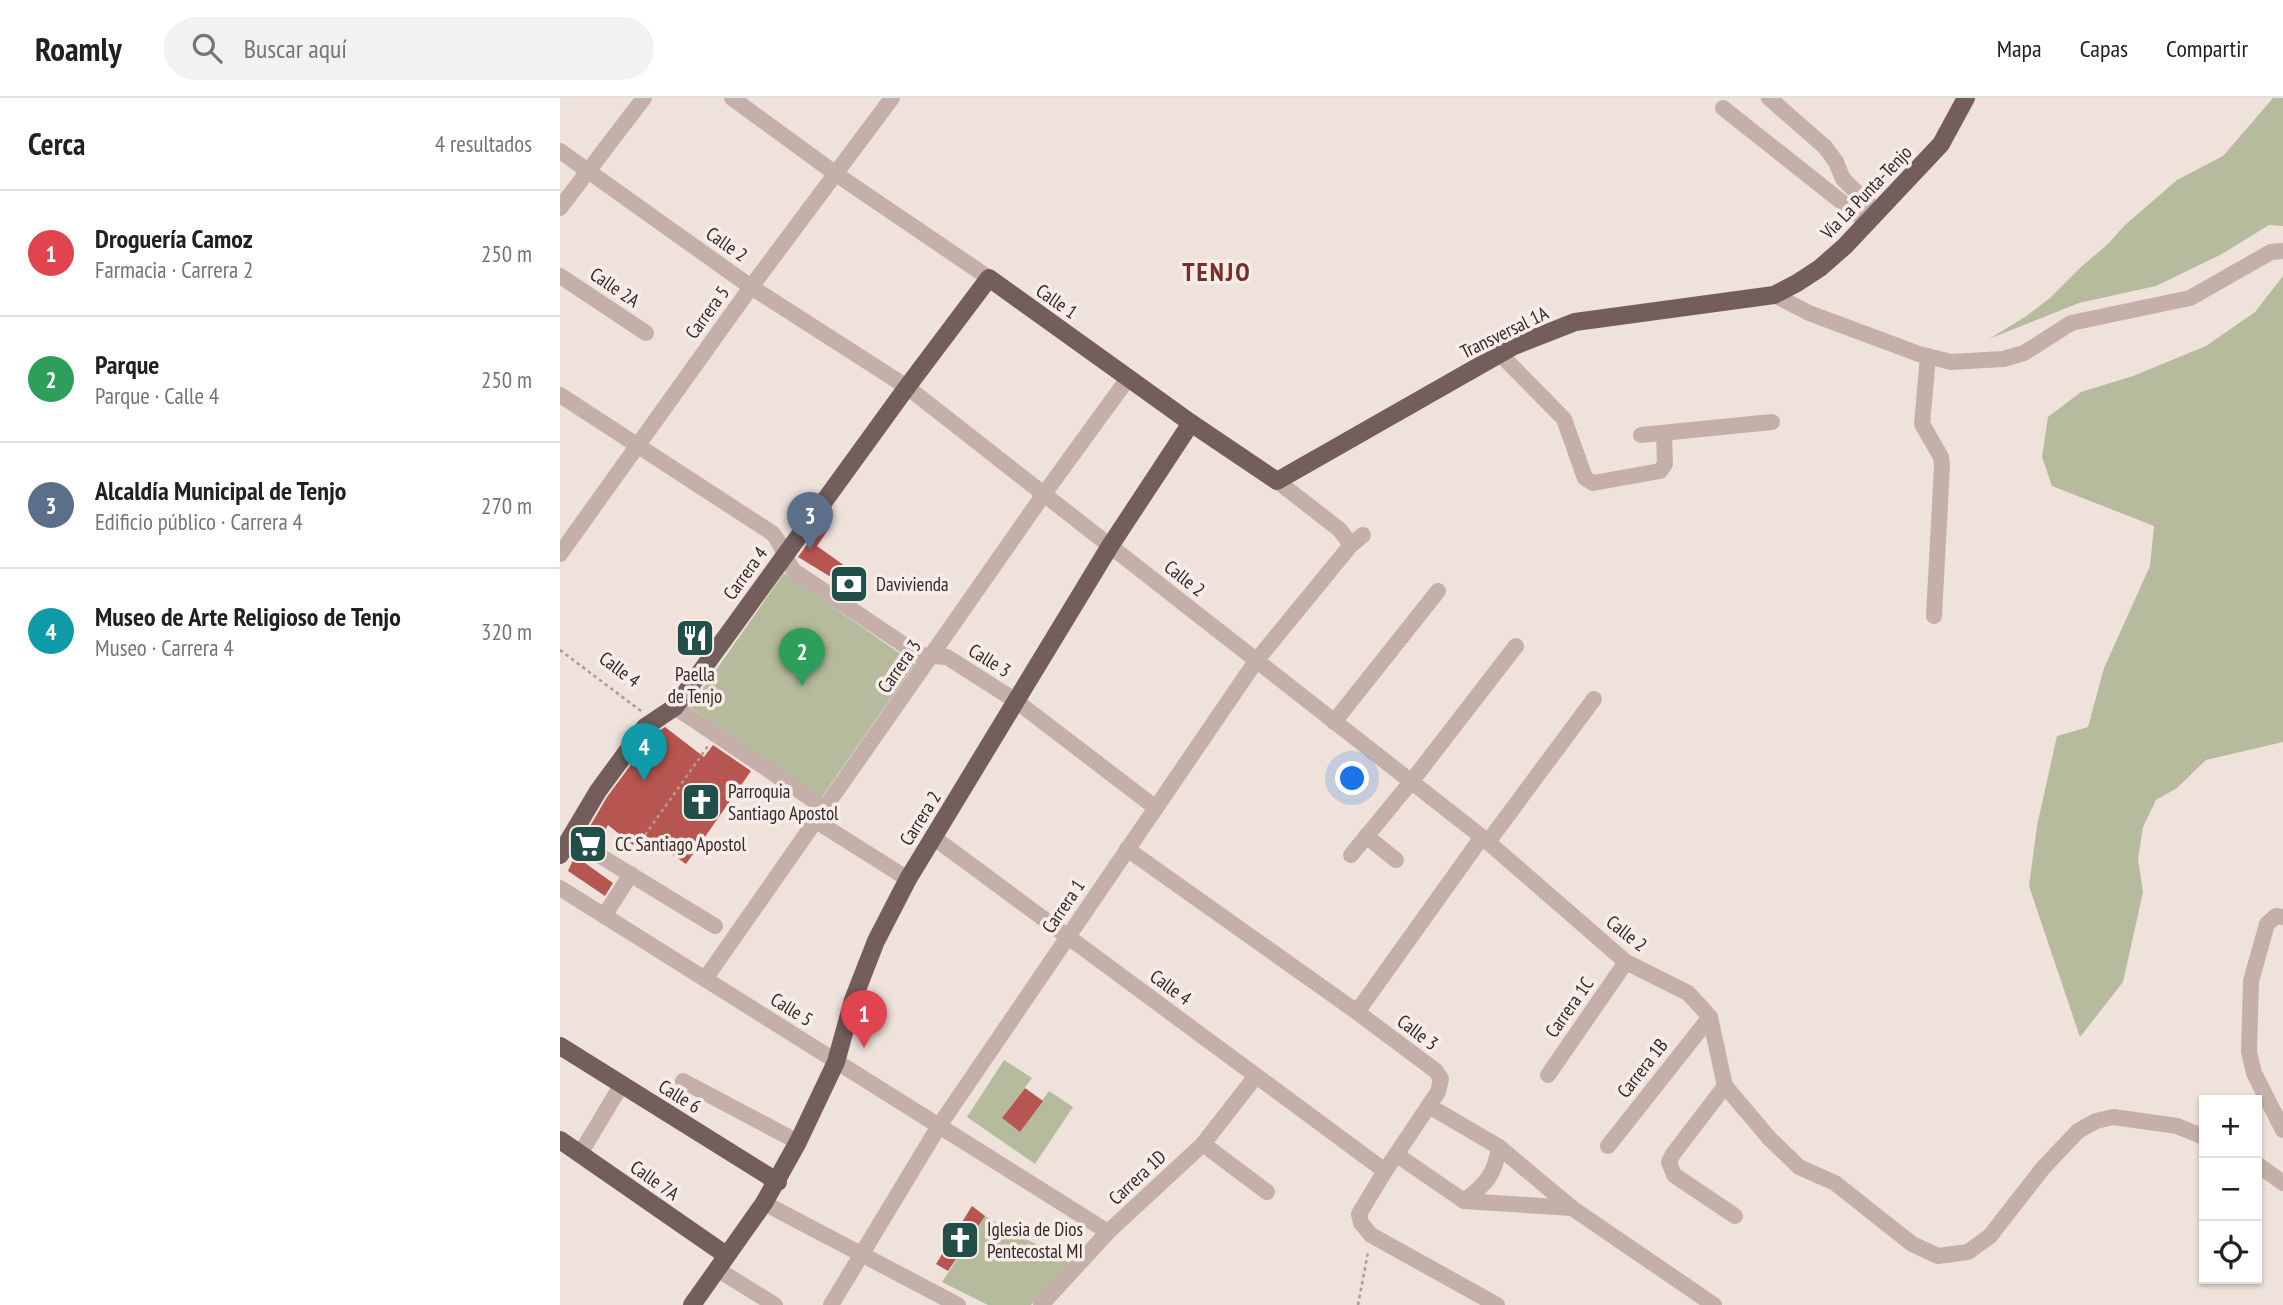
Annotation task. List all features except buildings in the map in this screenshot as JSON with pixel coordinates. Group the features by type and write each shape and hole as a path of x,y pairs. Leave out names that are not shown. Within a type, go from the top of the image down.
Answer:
{"main road":[{"name":"Vía La Punta-Tenjo","path":"1774,295 1820,268 1872,217 1941,144 1966,98"},
{"name":"Calle 1","path":"989,278 1191,423 1277,481"},
{"name":"Carrera 4","path":"560,855 565,833 645,727 675,707 989,278"},
{"name":"Transversal 1A","path":"1277,481 1500,354 1545,332 1576,322 1774,295"},
{"name":"Carrera 2","path":"692,1305 778,1182 836,1062 853,1000 876,941 908,879 1110,546 1191,423"},
{"name":"Calle 6","path":"560,1046 778,1182"},
{"name":"Calle 7A","path":"560,1140 722,1262"}],"street":[{"path":"560,208 644,98"},
{"name":"Calle 1","path":"732,98 836,174 989,278"},
{"name":"Carrera 5","path":"560,554 751,287 892,98"},
{"path":"1769,98 1825,148 1836,162 1843,179 1872,217"},
{"path":"1723,108 1872,217"},
{"name":"Calle 2","path":"560,151 751,287 907,387 1485,839 1626,962 1688,993 1710,1017"},
{"path":"1774,295 1810,313 1928,356 1951,362 2003,359 2024,353 2071,323 2190,298 2271,252 2283,251"},
{"name":"Calle 2A","path":"560,276 646,333"},
{"path":"1500,354 1564,419 1584,478 1588,482 1661,471 1665,464 1664,433"},
{"path":"1928,356 1922,424 1941,457 1942,466 1934,616"},
{"name":"Carrera 3","path":"705,979 1044,494 1129,377"},
{"name":"Calle 3","path":"560,395 772,533 778,538 787,563 793,571 919,655 947,657 1016,701 1156,808"},
{"path":"1641,436 1772,422"},
{"name":"Calle 1","path":"1277,481 1357,540"},
{"name":"Carrera 1","path":"831,1305 939,1126 1256,660 1357,540"},
{"path":"1334,722 1438,591"},
{"path":"1351,855 1516,646"},
{"path":"1357,1012 1485,839 1594,699"},
{"path":"675,707 716,734 908,879"},
{"path":"1366,836 1396,860"},
{"name":"Calle 4","path":"933,837 1385,1171"},
{"name":"Calle 3","path":"1127,849 1436,1071 1441,1079 1441,1086 1429,1106"},
{"path":"597,855 715,926"},
{"path":"604,916 631,874"},
{"name":"Calle 5","path":"560,888 1108,1232"},
{"path":"2283,917 2276,916 2267,924 2251,981 2249,1052 2254,1073 2283,1130"},
{"name":"Carrera 1C","path":"1548,1075 1626,962"},
{"path":"1710,1017 1725,1086 1770,1139 1799,1167 1835,1182 1912,1244 1938,1256 1968,1252 1990,1236 2043,1168 2078,1131 2096,1121 2113,1117 2177,1126 2199,1136"},
{"name":"Carrera 1B","path":"1608,1146 1710,1017"},
{"name":"Carrera 1D","path":"1041,1305 1108,1232 1203,1144 1256,1076"},
{"path":"682,1082 798,1142"},
{"path":"580,1154 622,1084"},
{"path":"1725,1086 1672,1154 1669,1162 1674,1175 1735,1216"},
{"path":"1497,1305 1371,1235 1361,1223 1359,1214 1429,1106 1499,1147 1572,1208 1714,1305"},
{"path":"1203,1144 1266,1192"},
{"path":"1464,1200 1484,1183 1496,1168 1499,1147"},
{"path":"1397,1155 1464,1200 1572,1208"},
{"path":"2262,1168 2283,1183"},
{"path":"764,1203 958,1305"},
{"path":"722,1262 775,1305"}],"path":[{"name":"Calle 4","path":"560,650 654,720"},
{"path":"645,835 716,734"},
{"path":"1358,1305 1371,1235"}],"green space":[{"path":"2273,98 2283,98 2283,226 2269,225 2222,254 2156,286 2079,303 1989,339 2050,298 2124,226 2177,180 2223,156"},
{"path":"2283,276 2283,742 2206,760 2177,788 2156,800 2143,827 2138,859 2143,892 2123,982 2080,1037 2029,886 2037,826 2057,736 2088,727 2104,668 2150,566 2154,526 2052,486 2042,457 2048,417 2081,392 2133,376 2206,346 2255,312"},
{"path":"784,573 915,664 821,798 690,707"},
{"path":"1004,1060 1032,1078 1002,1118 1020,1132 1049,1091 1073,1107 1035,1164 967,1117"},
{"path":"985,1216 1070,1263 1031,1305 988,1305 942,1282"}],"place":[{"name":"Alcaldía Municipal de Tenjo","path":"810,550"},
{"name":"Davivienda","path":"849,584"},
{"name":"Paella de Tenjo","path":"695,638"},
{"name":"Parque","path":"802,686"},
{"name":"Museo de Arte Religioso de Tenjo","path":"644,781"},
{"name":"Parroquia Santiago Apostol","path":"701,802"},
{"name":"CC Santiago Apostol","path":"588,844"},
{"name":"Droguería Camoz","path":"864,1048"},
{"name":"Iglesia de Dios Pentecostal MI","path":"960,1240"}],"district":[{"name":"TENJO","path":"1217,271"}]}
